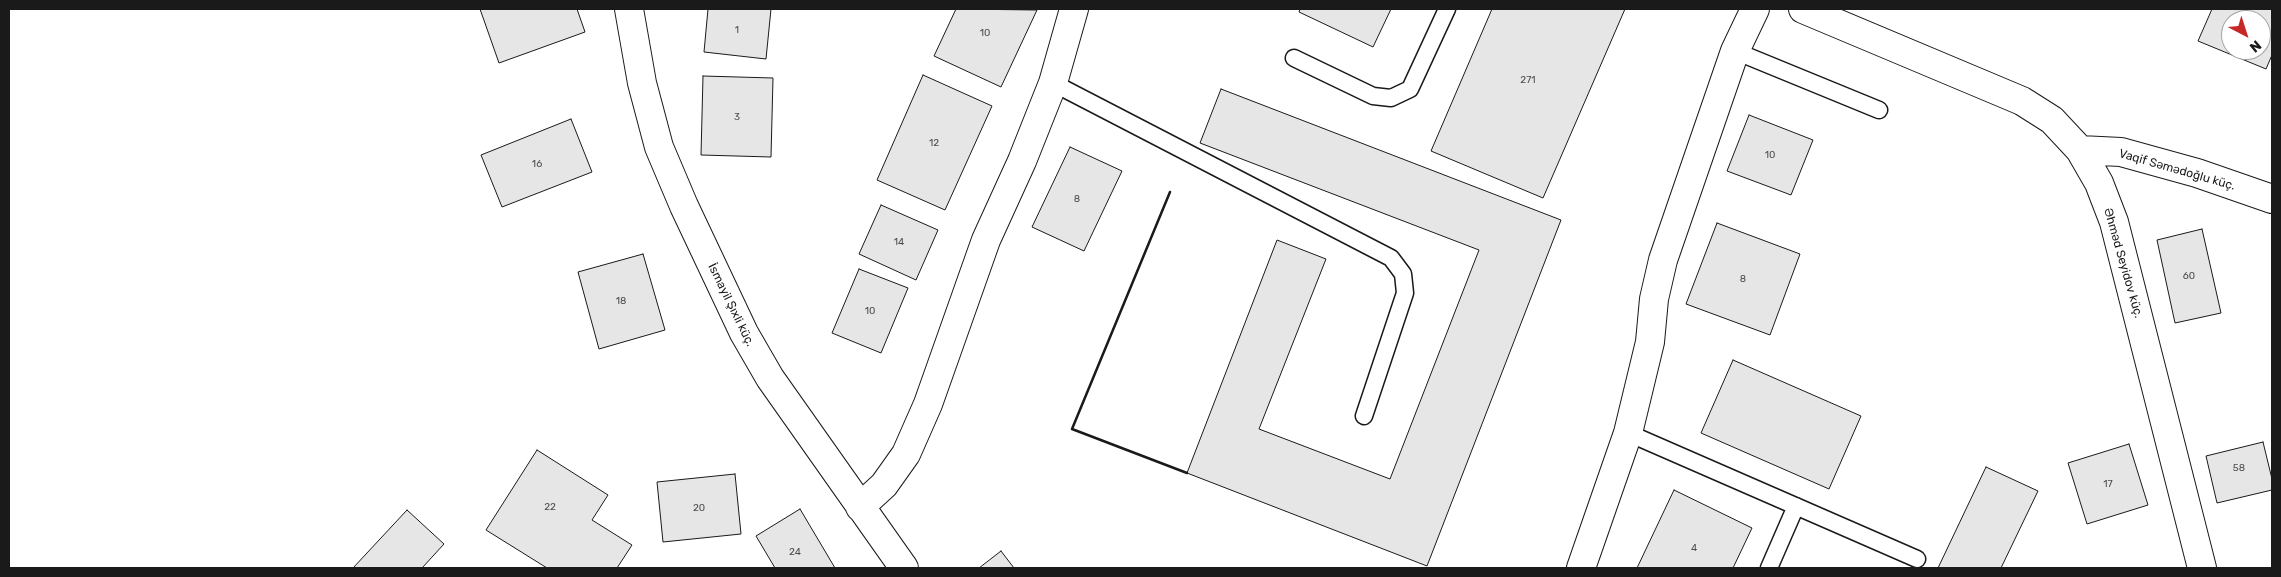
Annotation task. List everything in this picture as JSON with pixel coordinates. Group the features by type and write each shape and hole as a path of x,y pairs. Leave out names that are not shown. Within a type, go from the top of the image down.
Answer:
{"street":[{"name":"İsmayil Şıxli küç.","path":"629,9 642,83 659,147 684,206 744,333 770,378 904,568"},
{"path":"860,506 884,485 906,454 928,404 986,240 1022,160 1053,83 1074,9"},
{"path":"1581,568 1628,433 1650,342 1654,299 1663,260 1735,51 1755,9"},
{"name":"Əhməd Seyidov küç.","path":"1804,9 2022,101 2052,120 2080,150 2099,183 2114,222 2202,568"},
{"name":"Vaqif Səmədoğlu küç.","path":"2080,150 2121,152 2197,173 2272,199"}],"lane":[{"path":"1294,58 1374,96 1390,98 1410,90 1447,9"},
{"path":"1735,51 1879,110"},
{"path":"1053,83 1391,258 1403,274 1405,293 1364,416"},
{"path":"1628,433 1917,559"},
{"path":"1769,568 1796,506"}],"building":[{"path":"480,9 577,9 585,32 499,63"},
{"path":"708,9 771,9 766,59 704,52"},
{"path":"956,9 1037,10 1001,87 934,56"},
{"path":"1300,9 1391,9 1373,47 1299,12"},
{"path":"1492,9 1625,9 1543,198 1431,151"},
{"path":"2212,9 2272,9 2271,57 2271,10 2221,10 2221,50 2198,41"},
{"path":"2244,60 2270,60 2266,69"},
{"path":"923,75 992,106 945,210 877,180"},
{"path":"703,76 773,78 771,157 701,155"},
{"path":"1221,89 1561,220 1427,566 1187,473 1277,240 1326,259 1259,429 1390,479 1479,250 1200,143"},
{"path":"1749,115 1813,140 1791,195 1727,171"},
{"path":"571,119 592,172 502,207 481,155"},
{"path":"1070,147 1122,171 1084,251 1032,227"},
{"path":"881,205 938,230 916,280 859,254"},
{"path":"1717,223 1800,254 1770,335 1686,304"},
{"path":"2202,229 2221,313 2175,323 2157,240"},
{"path":"643,254 665,330 599,349 578,272"},
{"path":"859,269 908,288 881,353 832,333"},
{"path":"1733,360 1861,416 1829,489 1701,433"},
{"path":"2263,442 2272,479 2272,490 2217,503 2206,456"},
{"path":"2129,444 2148,505 2087,524 2068,463"},
{"path":"537,450 608,495 592,520 632,545 617,568 547,568 486,530"},
{"path":"1986,467 2038,491 2001,568 1938,568"},
{"path":"735,474 741,534 663,542 657,482"},
{"path":"1674,490 1752,528 1733,568 1637,568"},
{"path":"800,509 835,568 775,568 756,536"},
{"path":"407,510 444,544 422,568 353,568"},
{"path":"1001,551 1014,568 979,568"}],"wall":[{"path":"1170,192 1072,429 1187,473"}]}
